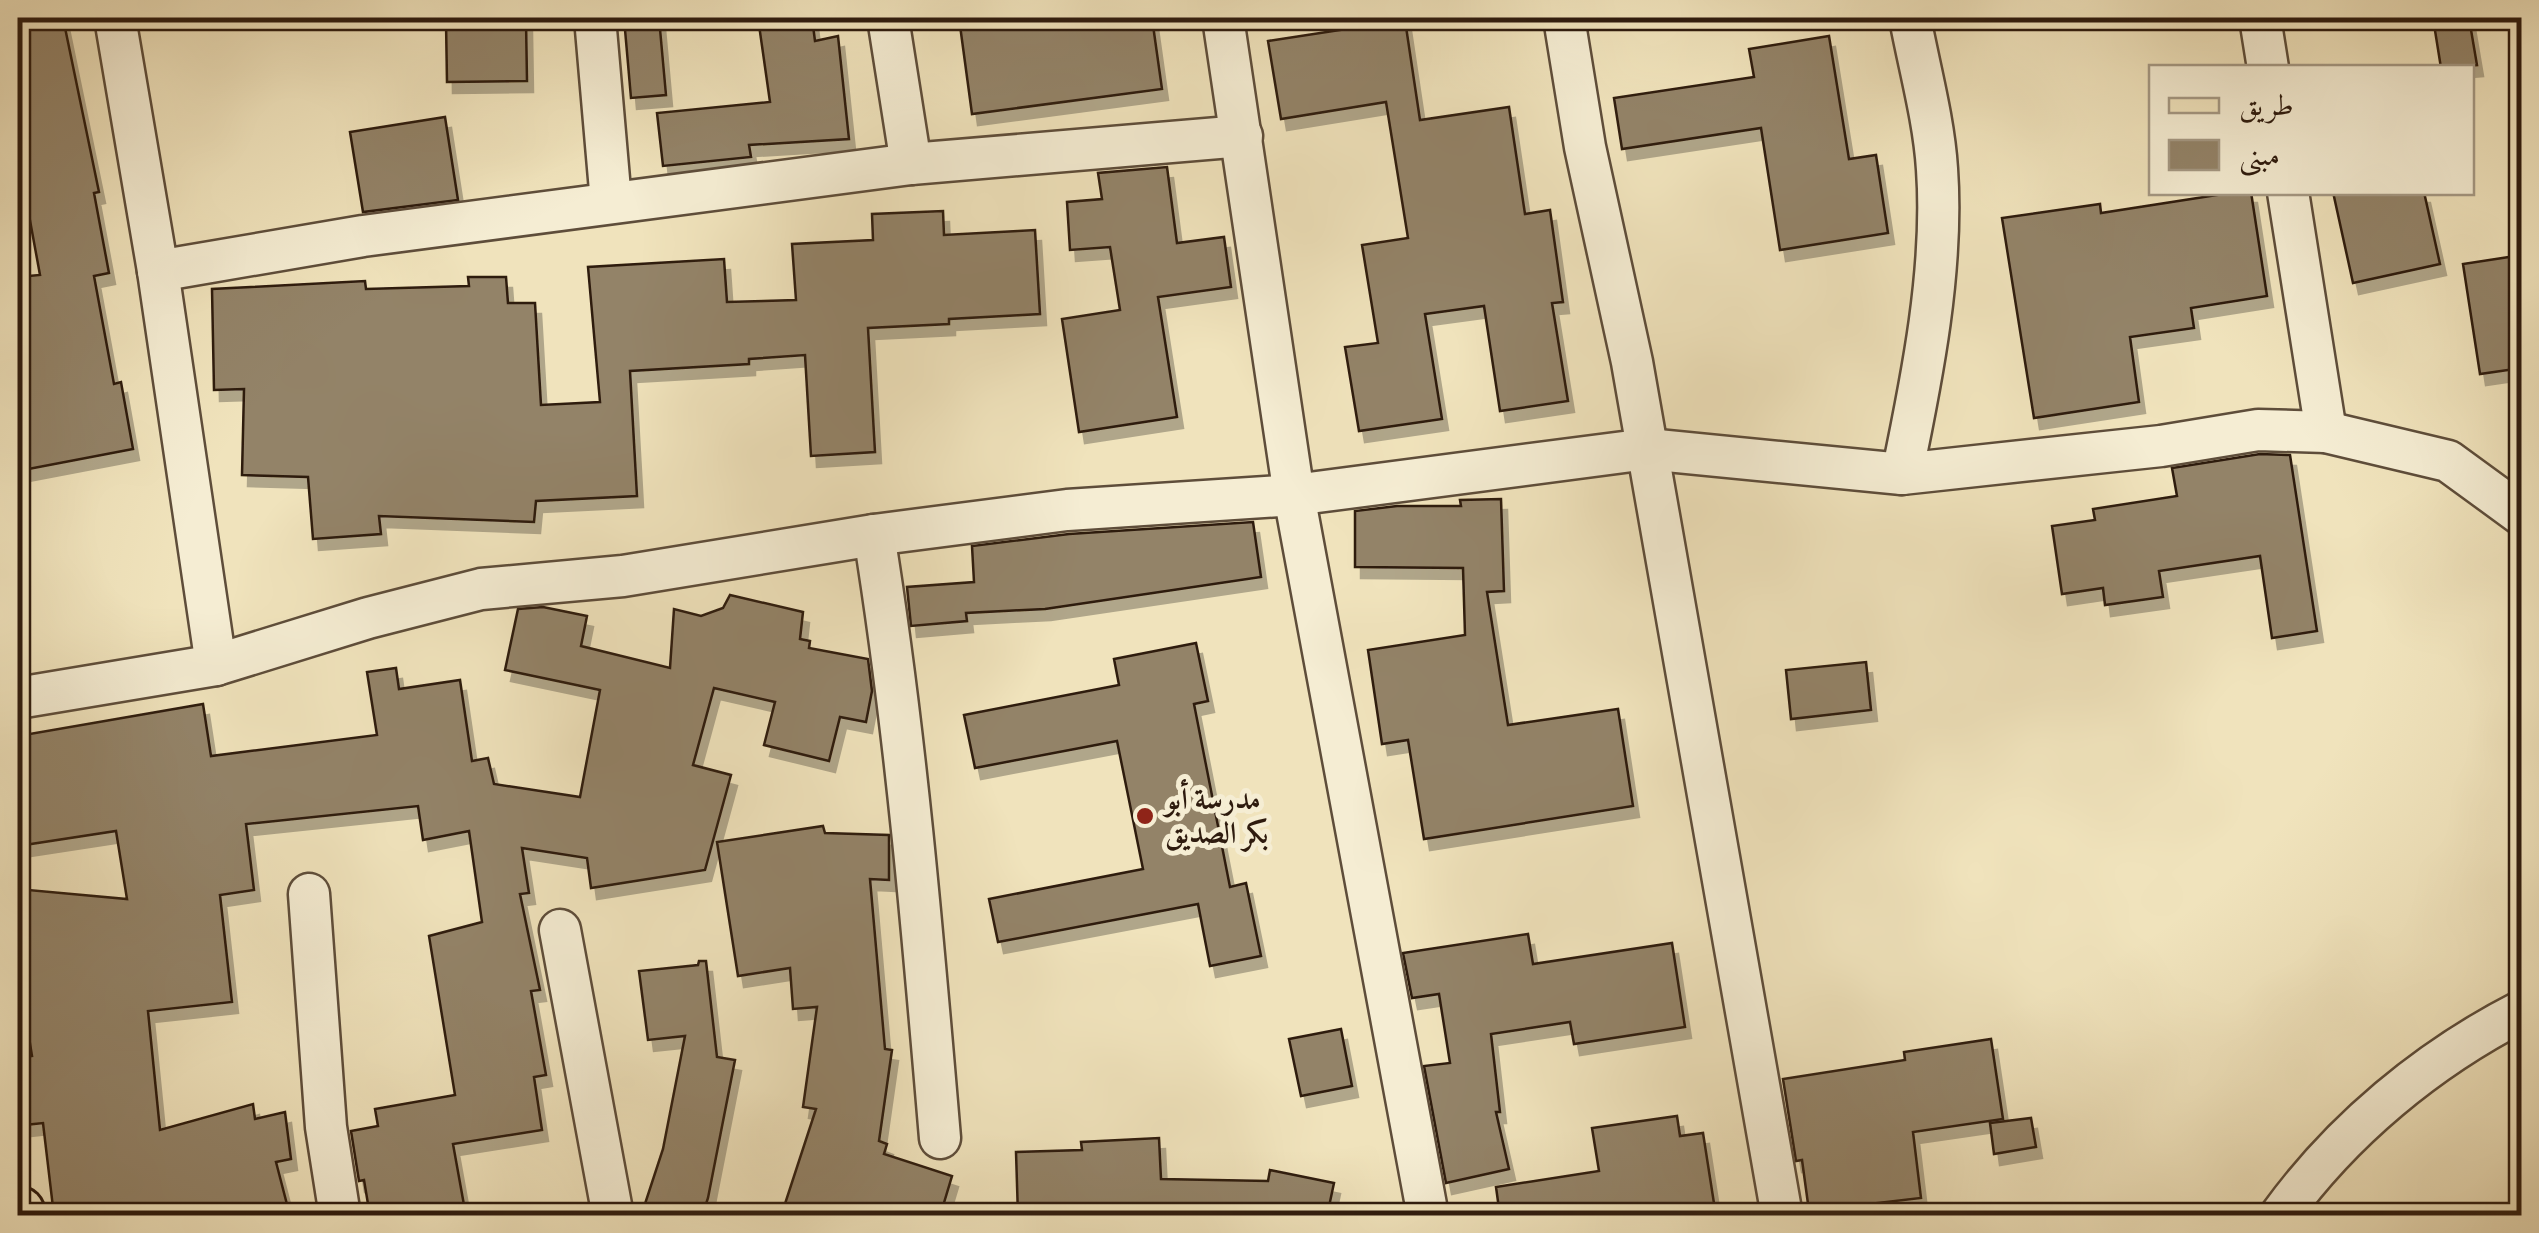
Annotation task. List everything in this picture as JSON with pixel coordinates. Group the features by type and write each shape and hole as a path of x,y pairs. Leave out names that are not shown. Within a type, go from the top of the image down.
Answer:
{"street":[{"path":"115,18 158,271 216,665"},
{"path":"595,18 611,202"},
{"path":"888,18 911,164"},
{"path":"1223,18 1294,494 1428,1216"},
{"path":"1564,18 1585,147 1632,362 1782,1216"},
{"path":"1902,474 1918,397 1934,281 1938,168 1910,18"},
{"path":"2268,65 2272,20"},
{"path":"158,271 363,236 911,164 1242,136"},
{"path":"2288,195 2326,432"},
{"path":"18,698 216,665 368,618 482,589 623,576 874,535 1067,510 1294,494 1647,449 1902,474 2161,446 2258,430 2326,432 2448,461 2522,516"},
{"path":"874,535 914,851 940,1138"},
{"path":"309,894 326,1126 340,1216"},
{"path":"560,930 613,1216"},
{"path":"2280,1216 2370,1116 2454,1050 2522,1010"}],"building":[{"path":"18,18 63,18 99,192 94,193 109,273 94,276 114,384 121,382 133,449 18,471 18,277 40,275 18,155"},
{"path":"624,18 659,18 666,95 631,98"},
{"path":"758,18 812,18 815,41 838,36 849,139 749,145 751,157 663,166 657,113 770,102"},
{"path":"959,18 1152,18 1162,89 972,114"},
{"path":"2433,18 2469,18 2477,65 2441,65"},
{"path":"1405,20 1420,120 1509,107 1525,214 1550,210 1563,302 1552,303 1568,401 1500,411 1484,306 1425,314 1442,419 1359,431 1345,347 1378,343 1362,245 1408,238 1386,102 1281,119 1268,41"},
{"path":"526,21 527,81 447,82 446,22"},
{"path":"1829,36 1849,159 1876,155 1888,233 1780,250 1761,128 1622,149 1614,98 1754,77 1749,49"},
{"path":"445,117 458,200 363,212 350,132"},
{"path":"1167,167 1177,243 1224,237 1231,287 1158,297 1177,417 1079,432 1062,319 1120,310 1110,247 1070,250 1067,202 1102,199 1098,173"},
{"path":"2217,195 2251,195 2267,296 2191,308 2194,328 2130,337 2139,402 2034,418 2002,218 2100,204 2101,213"},
{"path":"2334,195 2425,195 2440,264 2353,283"},
{"path":"943,211 944,235 1035,230 1040,314 868,328 875,452 811,456 805,355 749,359 749,364 630,371 637,496 536,501 534,522 379,516 381,534 313,539 308,477 242,475 244,389 214,390 212,289 365,281 366,289 469,286 468,277 506,277 508,303 535,303 541,405 600,402 588,267 724,259 727,302 796,300 792,244 873,240 872,214"},
{"path":"2522,255 2522,368 2480,374 2463,264"},
{"path":"2260,454 2290,455 2317,631 2272,638 2260,556 2159,571 2163,597 2105,605 2103,588 2062,594 2052,526 2095,520 2093,509 2177,496 2172,468"},
{"path":"1501,499 1504,591 1487,592 1508,725 1618,709 1633,806 1424,839 1408,740 1382,744 1368,650 1465,635 1463,568 1355,567 1355,511 1397,506 1461,506 1460,500"},
{"path":"1253,522 1261,577 1045,609 966,613 967,621 911,626 907,587 974,582 972,546 1069,534"},
{"path":"730,595 803,612 800,639 810,641 809,648 868,659 872,691 866,722 840,717 829,761 764,745 775,702 714,688 693,765 731,775 705,870 591,888 587,858 522,848 529,893 520,894 540,990 531,991 546,1075 534,1077 542,1130 453,1144 466,1216 370,1216 364,1180 359,1181 351,1131 378,1126 375,1109 455,1095 429,936 482,922 469,831 423,840 418,806 246,824 254,890 220,895 232,1002 148,1011 160,1130 253,1104 255,1119 285,1112 291,1159 276,1162 290,1216 54,1216 43,1123 24,1125 18,1058 32,1056 18,969 18,889 127,899 116,831 18,846 18,736 203,704 211,756 377,735 367,672 396,668 399,689 460,680 472,761 488,758 494,784 580,797 600,690 505,670 518,609 543,607 587,616 581,646 670,668 674,609 701,616 723,608"},
{"path":"1196,643 1208,701 1194,704 1230,887 1246,883 1261,956 1210,966 1198,904 998,942 989,899 1143,869 1117,741 975,768 964,715 1119,685 1114,659"},
{"path":"1866,662 1871,710 1791,719 1786,670"},
{"path":"823,826 825,833 889,835 889,880 870,879 885,1049 892,1050 879,1141 887,1144 884,1154 952,1176 940,1216 781,1216 816,1109 803,1107 817,1007 793,1009 790,968 738,976 717,842"},
{"path":"1528,934 1533,964 1672,943 1685,1027 1574,1044 1570,1022 1491,1034 1500,1112 1496,1112 1509,1169 1446,1183 1424,1066 1450,1063 1439,994 1412,998 1403,953"},
{"path":"699,961 706,961 717,1057 735,1060 708,1198 702,1216 641,1216 663,1149 685,1036 648,1040 639,971 698,965"},
{"path":"1341,1029 1352,1086 1301,1096 1289,1039"},
{"path":"1991,1039 2003,1119 1913,1132 1921,1198 1809,1211 1802,1160 1796,1161 1783,1079 1905,1060 1904,1052"},
{"path":"1677,1116 1680,1136 1703,1133 1716,1216 1500,1216 1496,1187 1599,1171 1592,1128"},
{"path":"2031,1118 2036,1147 1994,1154 1990,1123"},
{"path":"1159,1138 1161,1179 1268,1181 1270,1170 1334,1183 1327,1216 1018,1216 1016,1152 1082,1150 1081,1142"}],"place":[{"name":"مدرسة أبو بكر الصديق","path":"1145,816"}]}
